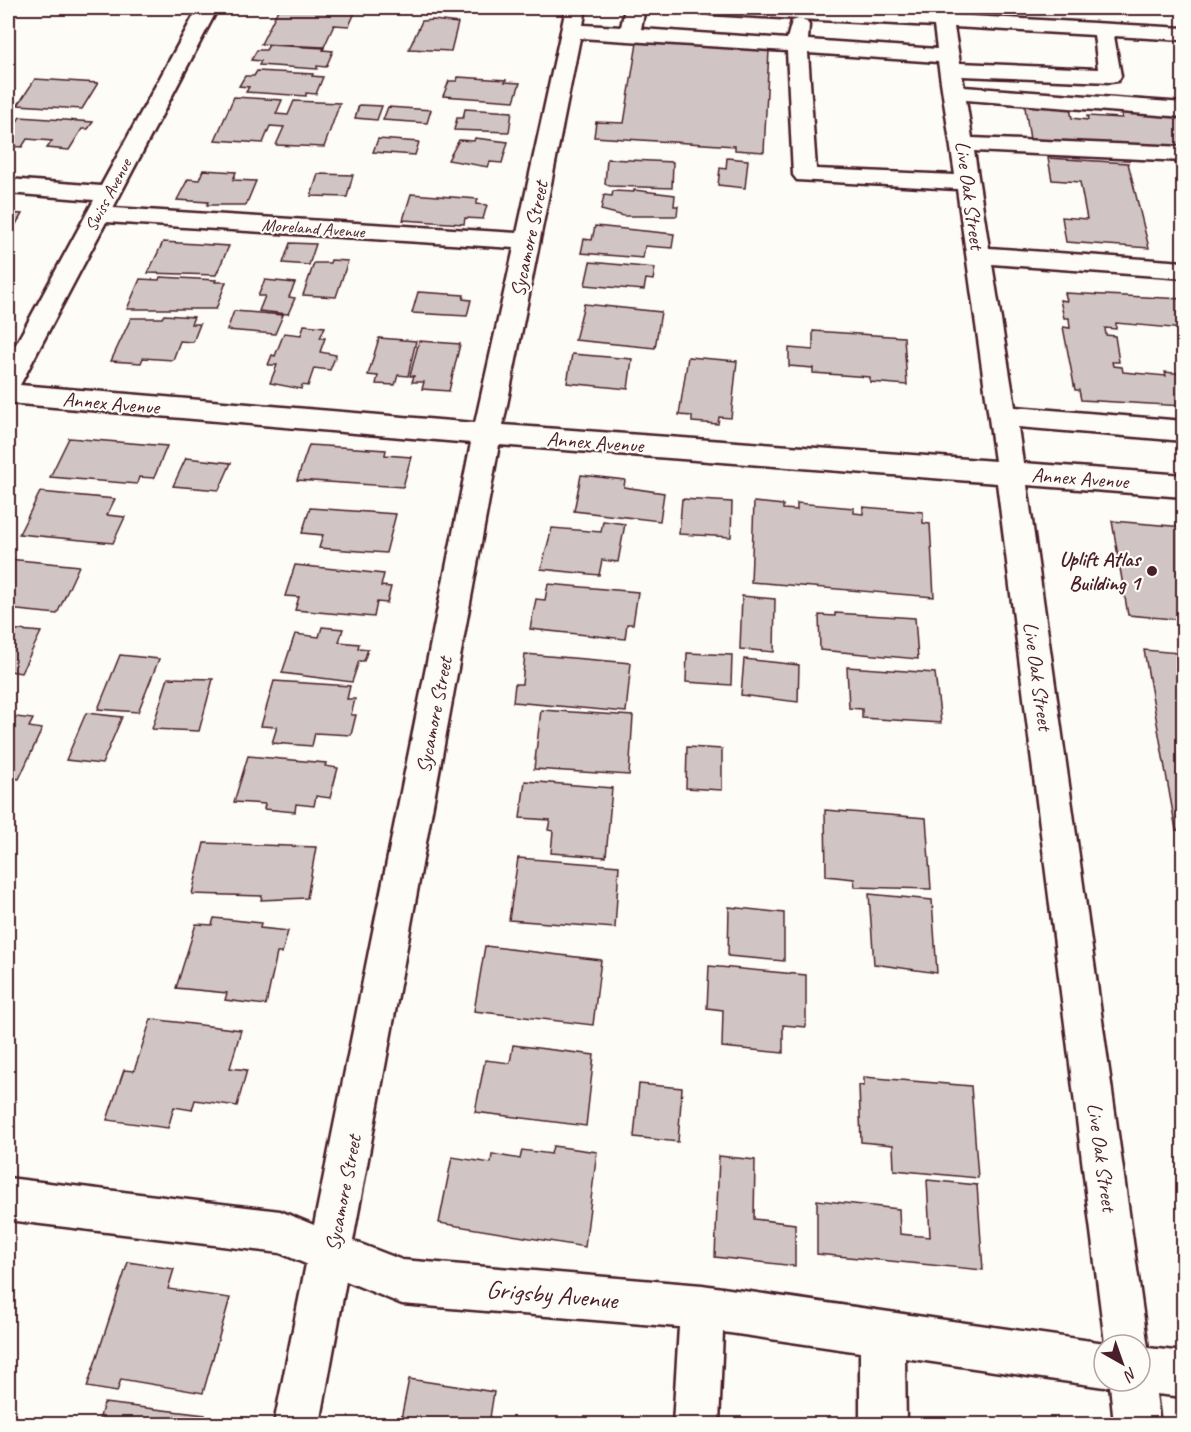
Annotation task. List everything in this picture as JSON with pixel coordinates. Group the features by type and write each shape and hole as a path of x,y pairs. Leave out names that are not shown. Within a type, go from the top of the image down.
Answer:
{"street":[{"name":"Swiss Avenue","path":"8,383 208,8"},
{"path":"630,34 634,8"},
{"path":"711,8 942,14 1072,27 1184,34"},
{"path":"1066,8 1072,27"},
{"path":"799,12 797,46 805,175 968,183"},
{"name":"Live Oak Street","path":"942,14 1011,472 1125,1333"},
{"path":"574,19 630,34 797,46 1184,110"},
{"name":"Sycamore Street","path":"297,1425 487,434 574,19"},
{"path":"1103,29 1110,76"},
{"path":"1106,52 1128,53"},
{"path":"952,73 1110,76 1138,91 1184,96"},
{"path":"962,144 1184,154"},
{"name":"Moreland Avenue","path":"8,186 103,204 529,241"},
{"path":"979,255 1184,270"},
{"name":"Annex Avenue","path":"8,394 487,434 1184,486"},
{"path":"1003,416 1184,431"},
{"name":"Grigsby Avenue","path":"8,1199 280,1232 402,1282 702,1307 1092,1363"},
{"path":"696,1425 702,1307"},
{"path":"882,1333 884,1425"},
{"path":"1152,1371 1184,1374"},
{"path":"1133,1393 1137,1425"}],"building":[{"path":"279,8 357,8 349,26 334,25 324,47 261,44"},
{"path":"422,21 458,23 451,51 409,49"},
{"path":"637,43 769,50 764,152 735,150 735,146 594,137 596,122 624,123"},
{"path":"269,45 324,48 323,50 333,51 326,67 317,66 317,69 259,65 261,61 251,60 257,50 266,50"},
{"path":"257,71 313,74 312,76 323,77 316,94 306,93 306,96 246,92 249,87 239,86 245,76 254,76"},
{"path":"458,77 520,83 514,101 443,96 449,81 457,81"},
{"path":"35,79 98,83 82,109 18,105"},
{"path":"234,97 282,100 276,114 288,115 294,101 340,103 324,147 276,145 284,127 270,126 263,143 215,140"},
{"path":"1024,101 1069,104 1072,118 1088,120 1087,116 1122,118 1120,107 1175,111 1184,129 1184,149 1030,139"},
{"path":"359,105 382,106 377,120 355,118"},
{"path":"388,107 431,110 427,123 383,120"},
{"path":"465,109 512,112 509,132 454,130 457,118 463,118"},
{"path":"20,117 93,122 88,129 82,129 69,150 47,148 52,141 27,139 22,147 8,146 8,135"},
{"path":"475,138 508,142 502,163 490,162 488,167 448,160 459,140 474,141"},
{"path":"378,139 419,142 415,155 373,152"},
{"path":"727,158 748,160 745,188 718,185 720,168 726,169"},
{"path":"1048,158 1128,163 1149,248 1066,242 1062,217 1087,219 1080,182 1052,180"},
{"path":"607,159 673,162 672,188 605,184"},
{"path":"1175,163 1184,163 1184,192"},
{"path":"203,170 236,172 233,180 256,181 246,205 207,205 208,202 177,200 188,179 199,180"},
{"path":"318,174 353,175 347,197 311,196"},
{"path":"634,190 675,195 674,206 678,206 677,216 624,216 601,210 604,195 612,196 613,191 634,192"},
{"path":"411,194 478,199 476,204 487,205 483,219 465,218 464,224 403,220"},
{"path":"8,213 22,214 8,238"},
{"path":"595,226 674,234 672,248 645,246 643,258 581,253 584,239 592,240"},
{"path":"163,242 229,246 216,275 148,273"},
{"path":"290,243 316,244 309,265 283,263"},
{"path":"331,260 348,261 336,297 303,295 314,263 330,263"},
{"path":"590,262 655,268 653,280 646,279 644,290 585,285"},
{"path":"160,277 226,282 216,309 127,309 140,279 159,280"},
{"path":"265,280 295,283 289,297 295,298 288,314 259,311 265,296 258,296"},
{"path":"418,292 464,295 463,299 471,300 467,316 412,313"},
{"path":"1065,293 1184,299 1184,329 1116,323 1116,329 1105,328 1106,335 1115,336 1119,362 1112,362 1113,366 1122,367 1123,372 1166,376 1165,372 1184,374 1184,406 1081,400 1079,390 1075,390 1063,327 1070,328 1069,318 1064,318 1060,300 1067,301"},
{"path":"584,304 661,312 655,348 575,340"},
{"path":"234,311 283,315 275,334 227,330"},
{"path":"164,315 194,317 191,324 200,324 193,342 180,341 173,360 143,358 141,363 111,361 131,318 162,318"},
{"path":"304,325 325,327 320,338 325,338 320,352 336,355 330,370 314,368 308,386 302,385 301,389 270,383 277,365 268,365 272,355 275,356 284,333 301,335"},
{"path":"813,331 904,337 907,385 870,382 870,377 813,373 813,368 789,366 789,348 813,350"},
{"path":"379,338 416,341 408,376 398,375 395,385 376,384 378,376 368,375"},
{"path":"419,341 460,344 449,391 422,389 424,382 412,382 414,376 410,376"},
{"path":"572,354 632,359 628,389 567,383"},
{"path":"688,357 737,361 731,418 719,417 718,424 692,422 692,416 679,415"},
{"path":"69,438 167,446 154,478 139,477 137,484 50,477"},
{"path":"309,445 386,450 385,455 411,457 403,487 297,480"},
{"path":"186,458 231,463 219,490 173,486"},
{"path":"581,475 625,480 624,487 664,493 660,521 574,511"},
{"path":"40,492 115,499 107,515 125,517 113,543 19,534"},
{"path":"682,499 732,502 731,537 679,534"},
{"path":"754,502 783,505 783,509 797,510 797,503 854,508 854,513 863,514 863,507 923,512 923,523 930,524 934,597 751,582"},
{"path":"310,508 396,514 386,553 319,548 323,535 302,533"},
{"path":"603,521 625,524 618,562 602,560 599,575 541,569 552,528 601,532"},
{"name":"Uplift Atlas Building 1","path":"1112,521 1184,527 1184,620 1128,615"},
{"path":"8,559 79,566 57,614 8,609"},
{"path":"295,565 384,574 381,586 391,587 387,603 377,602 374,617 295,610 299,597 285,596"},
{"path":"548,584 638,592 633,624 627,624 625,639 530,629 536,599 545,600"},
{"path":"742,596 775,599 774,652 740,649"},
{"path":"835,613 915,618 918,659 820,650 819,615 835,616"},
{"path":"322,627 343,629 339,642 359,644 358,648 368,649 364,661 359,661 352,682 282,673 295,634 319,637"},
{"path":"8,629 41,632 21,673 10,671 8,674"},
{"name":"Uplift Atlas Building 1","path":"1175,631 1184,632 1184,831 1176,830 1144,650 1179,653"},
{"path":"687,653 732,655 731,685 686,682"},
{"path":"525,654 631,663 626,712 513,702 515,684 522,684"},
{"path":"120,655 159,659 138,712 98,709"},
{"path":"744,659 799,665 798,702 741,695"},
{"path":"847,667 935,673 941,723 862,718 862,709 849,708"},
{"path":"168,678 213,679 199,731 152,729"},
{"path":"274,681 350,686 347,699 355,699 351,715 356,715 351,735 315,733 312,746 272,743 277,727 261,726"},
{"path":"541,710 633,716 629,775 534,769"},
{"path":"86,713 122,717 102,764 66,760"},
{"path":"8,716 33,719 29,727 42,729 19,779 8,777"},
{"path":"687,747 722,749 722,790 686,788"},
{"path":"248,756 326,763 325,766 338,768 330,798 316,796 314,806 296,804 295,812 264,809 265,804 234,802"},
{"path":"525,781 612,788 606,857 551,853 553,831 548,830 550,820 520,818"},
{"path":"825,810 926,818 931,889 855,887 854,879 826,876"},
{"path":"204,843 316,847 307,898 261,900 262,896 192,894"},
{"path":"518,858 619,866 615,928 509,920"},
{"path":"869,894 932,900 937,973 874,964"},
{"path":"729,907 784,913 784,961 728,956"},
{"path":"214,918 261,923 260,928 288,931 282,953 277,953 266,1005 225,1000 227,993 176,988 196,924 212,925"},
{"path":"485,946 601,960 593,1025 474,1011"},
{"path":"709,966 806,975 806,1027 783,1025 783,1053 722,1047 723,1010 707,1008"},
{"path":"151,1019 241,1030 230,1068 247,1070 237,1106 195,1100 192,1110 174,1107 168,1128 107,1120 124,1070 134,1071"},
{"path":"513,1045 594,1055 586,1126 475,1112 485,1060 510,1063"},
{"path":"864,1077 971,1086 978,1178 894,1170 893,1145 861,1142 859,1085 864,1086"},
{"path":"639,1084 682,1088 678,1142 634,1137"},
{"path":"553,1146 597,1152 585,1247 439,1223 452,1157 491,1163 492,1154 520,1159 522,1150 551,1154"},
{"path":"719,1156 755,1160 754,1219 795,1224 795,1266 715,1257"},
{"path":"927,1180 977,1185 983,1270 817,1254 817,1200 899,1209 900,1234 930,1237"},
{"path":"128,1262 174,1269 168,1289 230,1298 203,1393 121,1379 117,1392 87,1387"},
{"path":"409,1379 494,1392 489,1424 400,1424"},
{"path":"104,1403 205,1415 202,1424 98,1424"},
{"path":"745,1418 792,1424 745,1424"}],"place":[{"name":"Uplift Atlas Building 1","path":"1152,571"}]}
